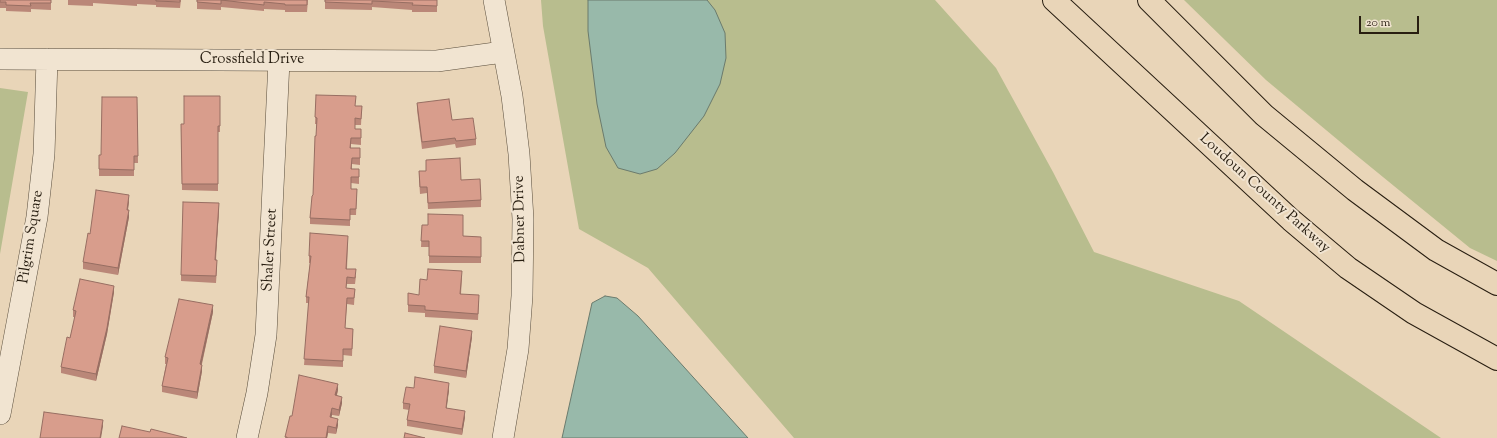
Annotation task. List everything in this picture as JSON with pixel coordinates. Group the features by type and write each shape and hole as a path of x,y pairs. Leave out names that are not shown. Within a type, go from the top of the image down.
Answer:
{"main road":[{"name":"Loudoun County Parkway","path":"1054,0 1291,220 1348,268 1414,313 1497,359"},
{"path":"1149,0 1264,115 1355,190 1436,250 1497,284"}],"street":[{"name":"Dabner Drive","path":"494,0 512,96 520,154 523,219 522,296 518,349 503,438"},
{"name":"Crossfield Drive","path":"0,58 437,61 503,52"},
{"name":"Pilgrim Square","path":"0,414 37,217 44,154 47,59"},
{"name":"Shaler Street","path":"247,438 257,393 266,335 279,61"}],"green space":[{"path":"541,0 935,0 996,68 1053,172 1094,252 1239,301 1441,438 794,438 648,268 579,229 543,26"},
{"path":"1184,0 1497,0 1497,261 1470,248 1266,80"},
{"path":"0,88 28,92 0,254"}],"shaded area":[{"path":"588,0 707,0 715,10 725,33 726,58 720,84 704,116 675,153 657,169 640,174 618,168 606,147 597,104 588,31"},
{"path":"605,296 617,298 638,316 748,438 562,438 592,303"}],"building":[{"path":"0,0 51,0 51,3 30,3 31,6 6,5 6,2 0,2"},
{"path":"180,0 180,2 156,1"},
{"path":"197,0 221,0 221,4 197,2"},
{"path":"221,0 307,0 307,5 285,5 264,2 264,5"},
{"path":"325,0 437,0 437,6 372,1 372,4 325,2"},
{"path":"316,95 356,96 355,106 362,106 361,119 355,118 355,129 361,129 361,138 351,138 350,148 360,148 360,158 352,158 351,169 359,169 359,177 351,177 351,189 357,189 356,209 350,209 350,220 310,218 313,195 317,118 315,117"},
{"path":"184,96 220,96 220,126 218,126 218,184 182,184 181,124 184,124"},
{"path":"102,97 137,97 138,156 134,156 134,170 99,169 99,155 101,155"},
{"path":"449,99 452,120 473,118 476,139 456,141 455,138 422,142 417,103"},
{"path":"460,158 461,180 480,179 481,200 428,203 427,187 420,187 419,171 426,171 426,160"},
{"path":"96,190 129,195 127,210 129,210 118,268 83,262 88,233 90,234"},
{"path":"183,202 219,203 215,260 217,260 216,276 181,275"},
{"path":"428,214 463,215 463,236 481,237 481,257 429,256 429,241 421,241 422,225 428,225"},
{"path":"310,233 348,236 346,269 356,269 355,278 347,277 346,288 355,289 354,298 347,298 345,328 353,329 352,349 343,349 343,361 304,359 309,297 306,297 311,256 309,256"},
{"path":"428,269 462,271 460,294 479,295 478,314 425,310 425,306 408,305 408,293 419,295 420,279 427,280"},
{"path":"80,279 114,286 107,328 96,374 61,367 67,337 70,338 76,311 73,310"},
{"path":"179,299 213,305 200,364 202,365 197,392 162,386 168,358 165,357"},
{"path":"440,326 472,331 466,371 434,366"},
{"path":"299,375 338,384 335,395 342,397 339,410 332,408 330,417 338,419 336,428 328,426 326,438 285,437 290,416 292,416"},
{"path":"415,377 449,383 446,408 465,411 462,429 407,420 410,404 403,403 406,387 414,388"},
{"path":"44,412 103,420 100,438 40,438"},
{"path":"122,426 150,432 151,429 187,438 119,438"},
{"path":"405,433 425,438 404,438"}]}
